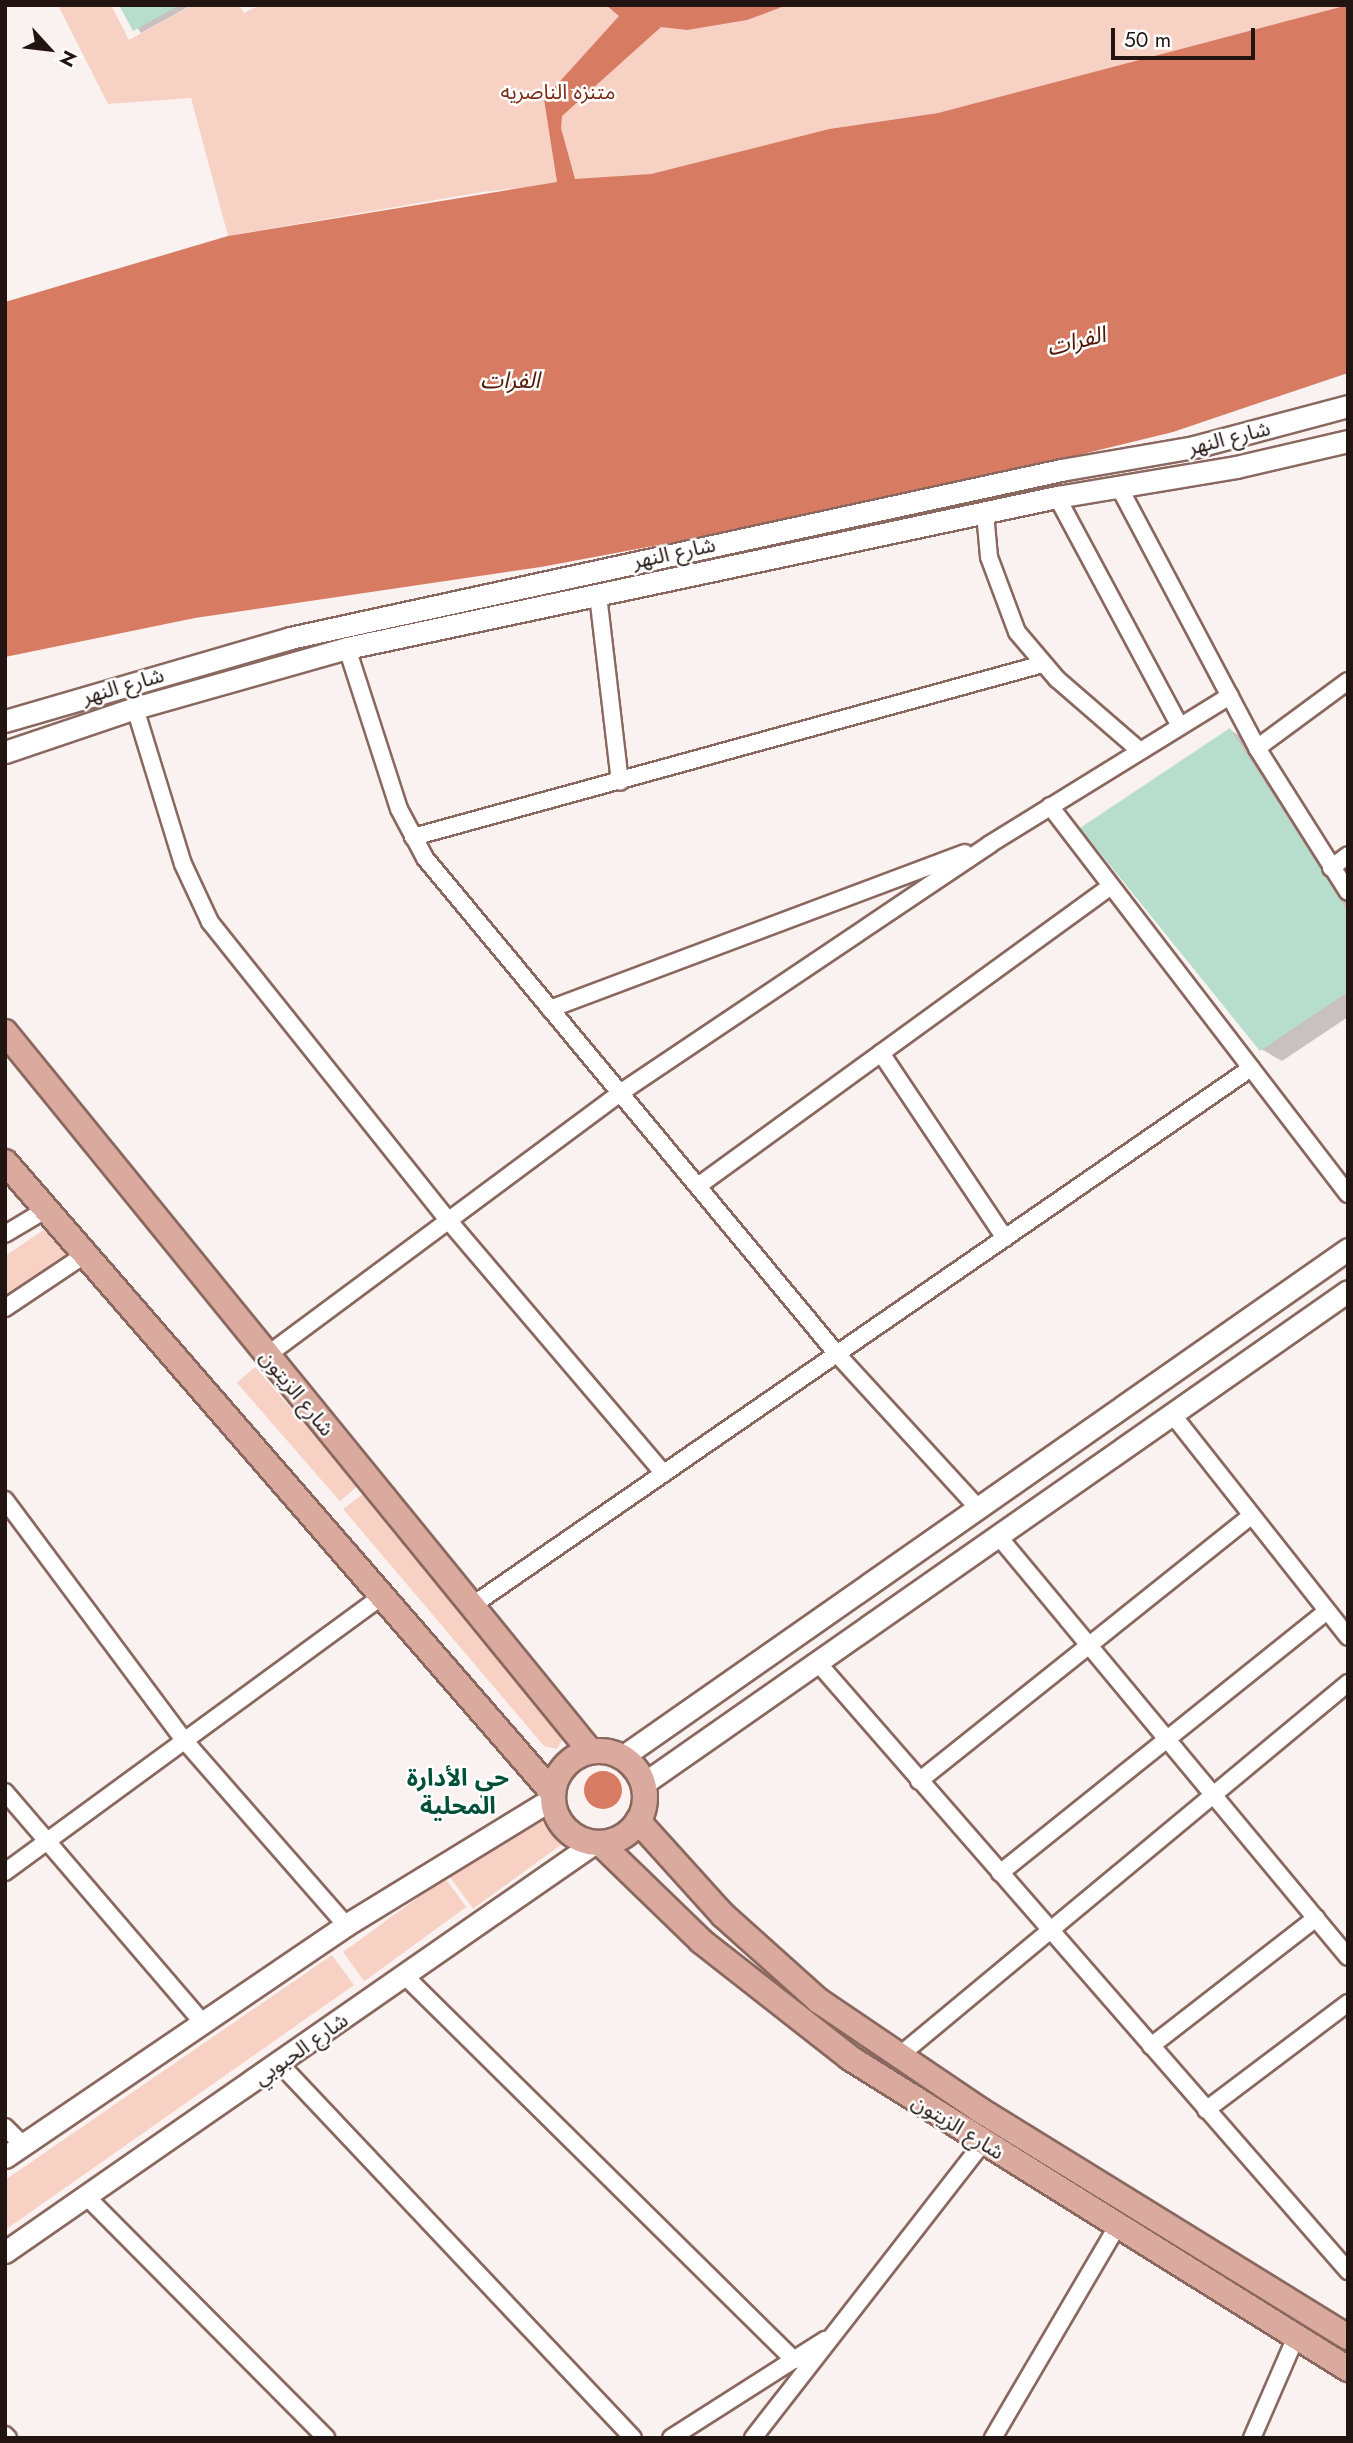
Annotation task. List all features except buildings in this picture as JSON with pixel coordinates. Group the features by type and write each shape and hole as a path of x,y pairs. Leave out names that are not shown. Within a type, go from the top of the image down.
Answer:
{"main road":[{"name":"شارع النهر","path":"5,721 290,638 1047,473 1194,447 1348,406"},
{"name":"شارع النهر","path":"5,752 135,708 347,648 1057,497 1236,467 1348,441"},
{"name":"شارع الزيتون","path":"5,1032 470,1607 592,1752"},
{"path":"5,1162 553,1795 561,1823 581,1840 597,1843 628,1832 638,1821 643,1809 643,1784 622,1757 592,1752 565,1766 553,1795 346,1925 13,2150"},
{"path":"622,1757 1348,1249"},
{"path":"643,1784 1348,1292"},
{"path":"1090,1432 1109,1460"},
{"name":"شارع الزيتون","path":"638,1821 676,1866 769,1959 819,2001 899,2056 1348,2337"},
{"name":"شارع الزيتون","path":"597,1843 692,1932 786,2012 983,2143 1348,2369"},
{"name":"شارع الحبوبي","path":"5,2252 88,2198 597,1843"}],"street":[{"path":"1118,485 1257,748 1348,892"},
{"path":"1057,497 1179,725"},
{"path":"985,513 989,557 1001,596 1017,632 1043,664 1139,750"},
{"path":"598,594 620,782"},
{"path":"347,648 399,809 413,837 550,1009 837,1354 979,1509"},
{"path":"413,837 1043,664"},
{"path":"1257,748 1348,681"},
{"path":"266,1356 620,1093 990,844 1230,696"},
{"path":"135,708 183,864 210,922 448,1220 664,1474"},
{"path":"1050,806 1348,1194"},
{"path":"550,1009 990,844"},
{"path":"1331,868 1348,855"},
{"path":"698,1186 1111,886"},
{"path":"881,1053 1005,1238"},
{"path":"470,1607 1251,1068"},
{"path":"5,1234 47,1209"},
{"path":"5,1308 86,1254"},
{"path":"1172,1413 1348,1637"},
{"path":"5,1500 184,1740 346,1925"},
{"path":"919,1781 1251,1516"},
{"path":"999,1537 1348,1957"},
{"path":"5,1872 382,1596"},
{"path":"1000,1873 1327,1611"},
{"path":"818,1663 1348,2271"},
{"path":"899,2056 1348,1684"},
{"path":"5,1792 45,1843 203,2023"},
{"path":"1151,2046 1315,1918"},
{"path":"405,1976 794,2360"},
{"path":"1206,2110 1348,2003"},
{"path":"280,2064 633,2438"},
{"path":"5,2127 13,2150"},
{"path":"753,2438 983,2143"},
{"path":"88,2198 326,2438"},
{"path":"993,2438 1117,2227"},
{"path":"671,2438 836,2333"},
{"path":"1252,2438 1296,2337"}],"green space":[{"name":"متنزه الناصريه","path":"58,5 111,5 129,40 193,5 239,5 244,13 260,5 1348,5 1055,85 938,113 829,129 651,174 482,192 228,236 191,98 108,104"},
{"path":"51,1225 71,1256 5,1301 5,1256"},
{"path":"255,1367 358,1485 340,1501 237,1383"},
{"path":"363,1494 561,1725 563,1739 557,1749 544,1746 343,1509"},
{"path":"544,1809 567,1841 473,1909 450,1877"},
{"path":"445,1878 466,1907 364,1981 343,1952"},
{"path":"332,1955 354,1985 5,2230 5,2180"}],"water":[{"name":"الفرات","path":"606,5 787,5 747,20 687,30 661,27 562,116 561,128 575,179 651,174 829,129 938,113 1348,5 1348,373 1173,432 882,503 541,567 195,618 5,657 5,302 228,236 557,182 544,99 619,16"},
{"path":"603,1771 617,1776 622,1790 617,1804 603,1809 589,1804 584,1790 589,1776"}],"district":[{"name":"حي الأدارة المحلية","path":"458,1792"}]}
